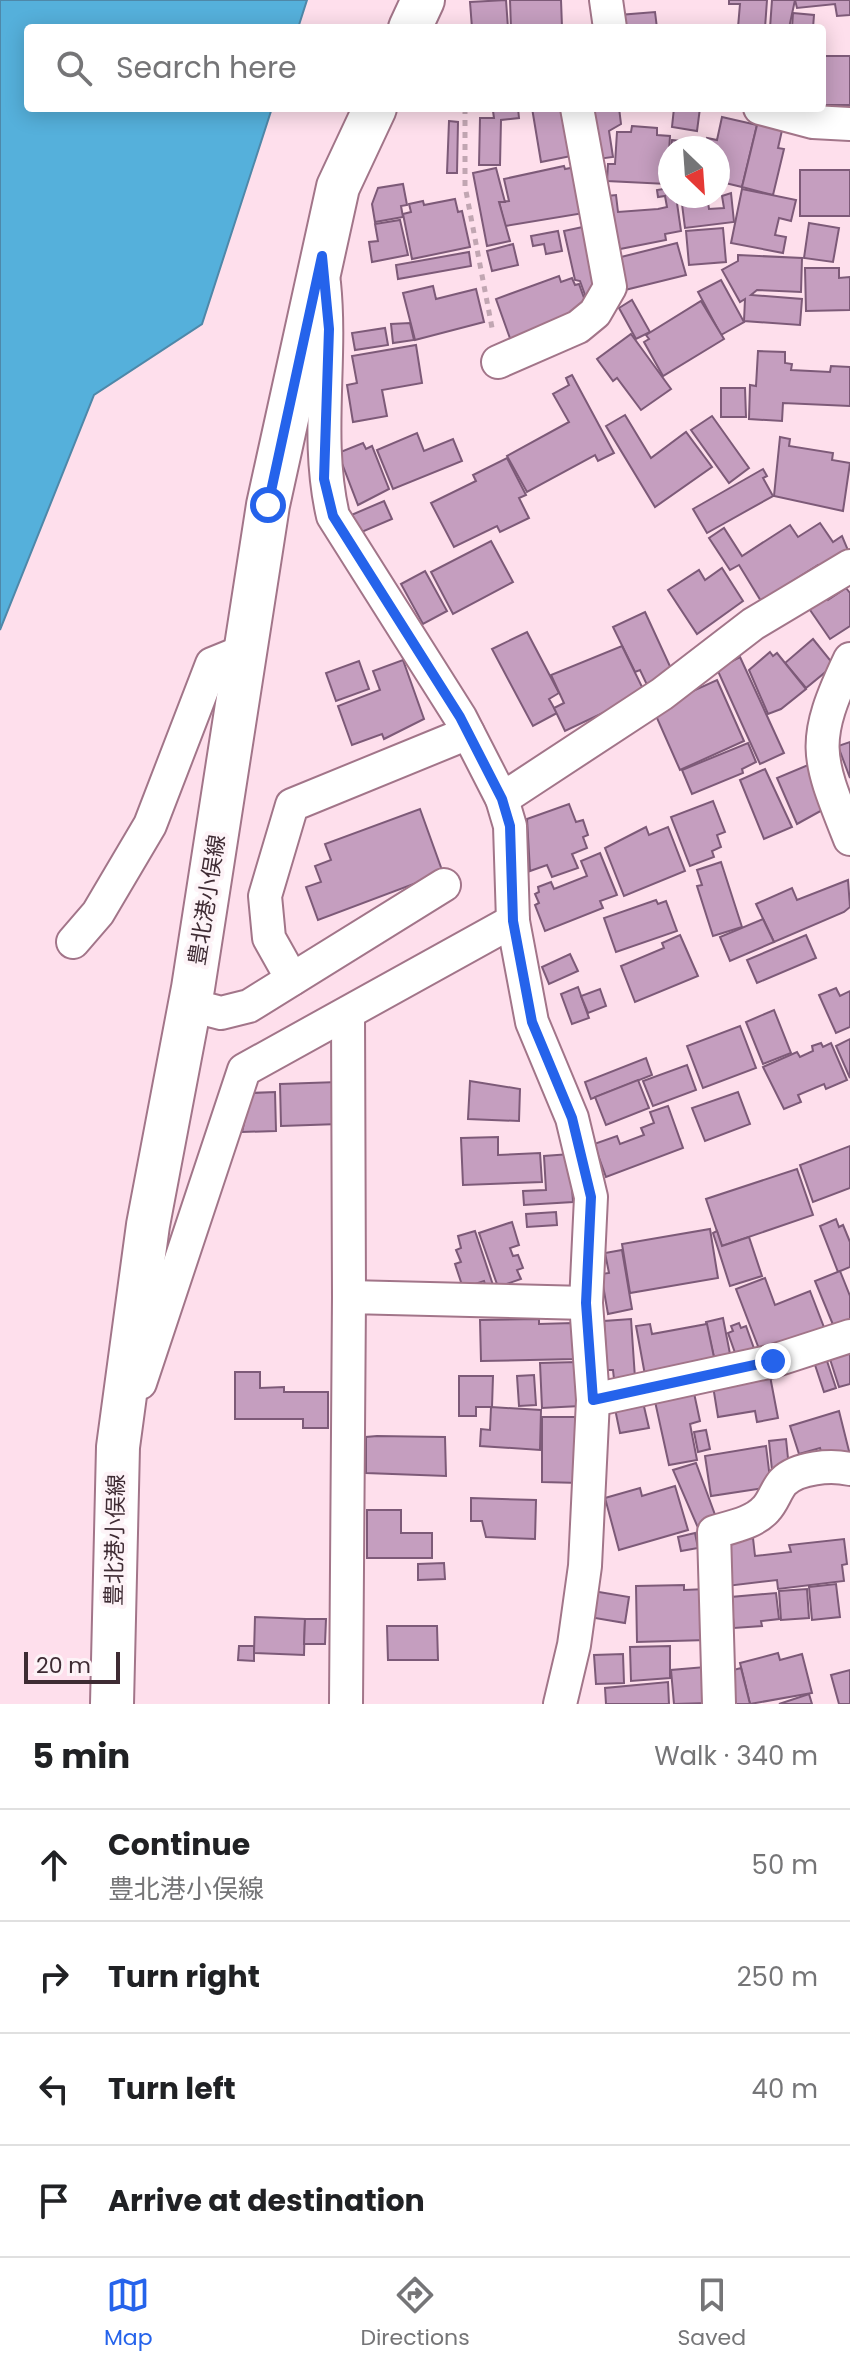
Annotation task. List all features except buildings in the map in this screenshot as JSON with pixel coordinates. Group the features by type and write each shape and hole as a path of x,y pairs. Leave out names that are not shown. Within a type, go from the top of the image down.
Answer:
{"main road":[{"path":"412,24 423,0"},
{"name":"豊北港小俣線","path":"112,1704 118,1447 148,1225 190,1005 268,505 338,187 373,112"}],"street":[{"path":"606,0 609,24"},
{"path":"498,362 578,327 595,313 610,287 578,112"},
{"path":"775,112 813,122 850,124"},
{"path":"322,256 329,329 324,479 333,516 468,733 502,799 510,826 513,921 532,1022 572,1118 591,1197 586,1303 593,1400 585,1566 574,1645 560,1704"},
{"path":"502,799 662,694 753,624 850,566"},
{"path":"73,942 98,913 150,825 212,664 244,651"},
{"path":"850,659 820,736 823,770 850,839"},
{"path":"292,979 269,938 265,896 292,805 468,733"},
{"path":"190,1005 221,1013 249,1006 444,885"},
{"path":"118,1447 244,1070 513,921"},
{"path":"346,1704 348,1013"},
{"path":"349,1297 586,1303"},
{"path":"593,1400 773,1361 850,1336"},
{"path":"719,1704 714,1532 745,1522 766,1510 784,1482 802,1471 839,1467 850,1469"}],"path":[{"path":"465,112 465,186 498,362"}],"water":[{"path":"0,0 307,0 299,24 24,24 24,112 271,112 202,324 94,395 0,630"}],"route":[{"path":"268,505 322,256 329,329 323,431 324,479 333,516 460,717 502,799 510,826 513,921 532,1022 572,1118 591,1197 586,1303 593,1400 773,1361"}]}
